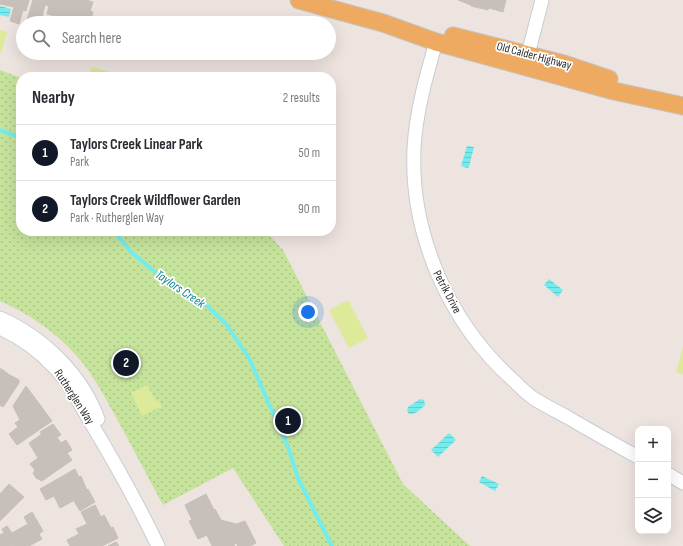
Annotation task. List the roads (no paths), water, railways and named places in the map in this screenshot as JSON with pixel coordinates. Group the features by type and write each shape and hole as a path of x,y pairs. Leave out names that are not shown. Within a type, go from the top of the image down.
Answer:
{"main road":[{"name":"Old Calder Highway","path":"299,0 437,38 526,60 614,91 680,105"}],"street":[{"path":"526,60 542,0"},
{"name":"Petrik Drive","path":"437,38 418,114 414,149 414,165 415,187 420,221 432,262 440,280 470,333 498,367 532,397 635,455"},
{"name":"Rutherglen Way","path":"0,318 18,327 40,342 52,352 72,374 97,416 115,464"},
{"name":"Rutherglen Way","path":"0,328 25,342 53,365 73,392 115,464 158,546"},
{"path":"671,476 683,483"}],"water":[{"path":"0,6 11,9 9,17 0,15"},
{"path":"467,146 474,147 469,167 467,168 461,166"},
{"path":"549,279 563,290 558,297 544,285"},
{"path":"420,399 424,400 425,405 416,413 409,414 407,411 408,407"},
{"path":"449,433 456,440 438,457 431,450"},
{"path":"482,476 499,484 495,491 479,482"}],"waterway":[{"name":"Taylors Creek","path":"0,130 16,136"},
{"name":"Taylors Creek","path":"118,236 131,252 167,282 203,302 226,324 249,358 288,447 298,478 332,546"}],"place":[{"name":"Taylors Creek Wildflower Garden","path":"126,363"},
{"name":"Taylors Creek Linear Park","path":"288,421"}]}
